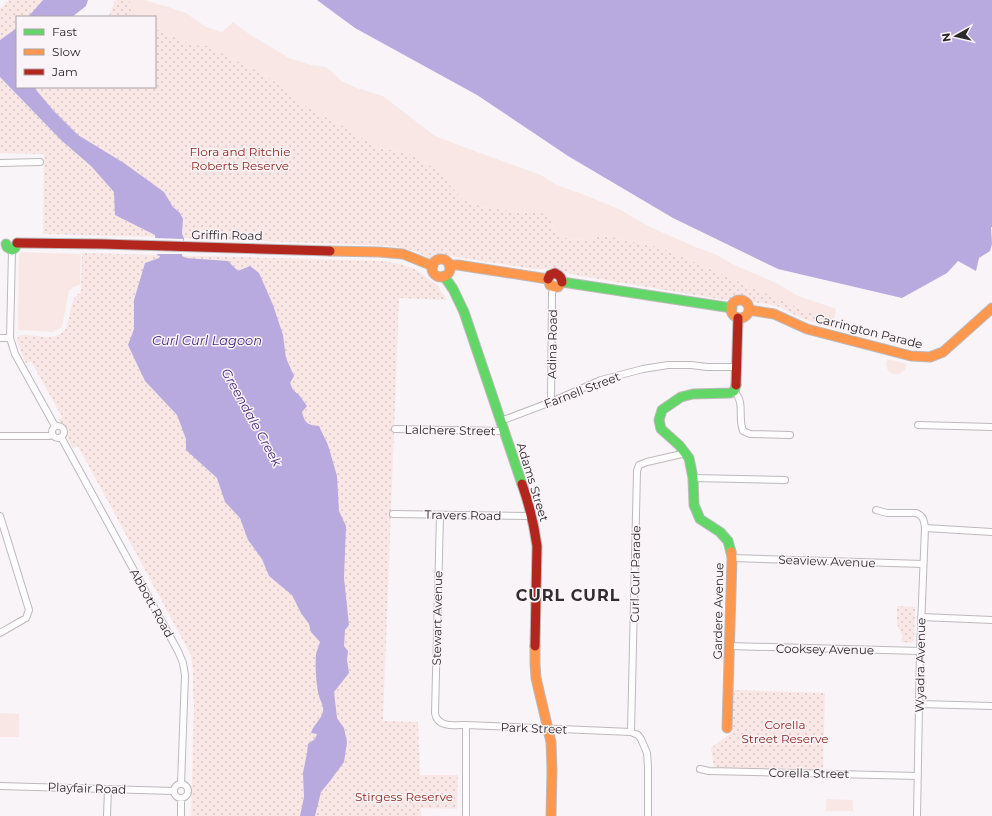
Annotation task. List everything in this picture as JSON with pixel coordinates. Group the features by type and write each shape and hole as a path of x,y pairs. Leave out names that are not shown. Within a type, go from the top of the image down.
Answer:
{"street":[{"path":"0,163 40,162"},
{"name":"Griffin Road","path":"9,245 183,246 390,252 408,256 433,266"},
{"name":"Abbott Road","path":"9,245 10,338 15,354 55,426 60,426 64,430 64,434 61,437 178,651 183,663 185,675 181,784 187,787 188,792 185,797 181,799 181,816"},
{"path":"449,265 448,273 442,277 436,276 433,272 433,266 436,261 442,260 449,265 458,265 548,279"},
{"path":"548,279 550,275 557,274 561,277 562,282"},
{"name":"Adams Street","path":"444,276 453,289 464,312 532,516 537,546 534,654 535,670 549,729 552,755 551,816"},
{"path":"548,279 550,285 554,287 558,287 562,282"},
{"path":"562,282 732,308"},
{"name":"Adina Road","path":"551,402 552,300 554,287"},
{"path":"740,301 748,305 749,312 743,318 738,318 733,315 732,308 734,303 740,301"},
{"name":"Carrington Parade","path":"749,310 779,315 818,332 911,356 926,357 934,356 943,352 992,308"},
{"path":"738,318 736,387 734,390 740,402 741,425 743,431 750,434 790,435"},
{"path":"0,338 10,338"},
{"name":"Farnell Street","path":"501,421 551,402 601,380 643,369 668,365 736,367"},
{"name":"Gardere Avenue","path":"726,728 732,558 728,541 720,532 700,519 694,505 693,478 689,458 679,445 661,429 659,420 662,410 681,397 693,394 730,393 734,390"},
{"path":"918,425 992,427"},
{"path":"52,435 52,431 55,426"},
{"name":"Lalchere Street","path":"395,429 504,431"},
{"path":"0,436 52,435 55,438 61,437"},
{"name":"Curl Curl Parade","path":"631,732 637,472 639,465 686,453"},
{"path":"693,478 785,480"},
{"name":"Wyadra Avenue","path":"876,510 888,513 916,513 924,520 917,816"},
{"name":"Travers Road","path":"393,514 532,516"},
{"name":"Stewart Avenue","path":"438,721 435,714 440,514"},
{"path":"0,516 29,610 26,618 0,633"},
{"path":"925,528 992,532"},
{"name":"Seaview Avenue","path":"732,558 923,564"},
{"path":"922,617 992,620"},
{"name":"Cooksey Avenue","path":"729,646 920,651"},
{"path":"920,704 992,706"},
{"name":"Park Street","path":"438,721 445,724 631,732"},
{"path":"466,725 466,816"},
{"path":"631,732 641,739 647,753 648,816"},
{"name":"Corella Street","path":"700,768 709,771 918,776"},
{"path":"181,784 175,787 174,791 176,797 181,799"},
{"name":"Playfair Road","path":"0,786 174,791"},
{"path":"107,816 108,789"}],"green space":[{"path":"9,0 43,0 29,16 16,16 16,29 0,40 0,9"},
{"path":"130,0 144,0 186,13 206,27 222,32 233,22 249,34 289,58 311,65 326,67 343,82 383,96 435,136 541,175 556,185 619,209 648,226 715,254 732,264 776,283 798,296 836,309 833,323 662,248 602,235 587,240 568,239 556,233 552,222 536,212 524,213 483,207 463,200 437,170 408,153 377,148 346,128 300,103 281,86 262,73 209,46 192,45 162,32 199,77 156,87 156,16 134,16 129,7"},
{"path":"130,0 129,7 134,16 107,16 110,14 115,1"},
{"name":"Flora and Ritchie Roberts Reserve","path":"156,29 192,45 209,46 262,73 281,86 300,103 346,128 377,148 408,153 437,170 463,200 483,207 524,213 536,211 549,216 556,233 568,239 587,240 602,235 662,248 833,323 832,328 801,318 777,306 753,302 741,296 725,300 575,275 552,269 534,269 444,255 430,259 416,251 392,246 184,238 182,234 183,228 180,213 173,207 164,192 124,163 78,135 53,110 36,88 156,88"},
{"path":"0,77 61,140 91,166 115,192 115,215 155,235 155,237 43,234 44,154 0,153"},
{"path":"22,252 81,254 80,285 73,287 69,291 62,327 53,332 18,330 19,254"},
{"name":"Stirgess Reserve","path":"82,253 383,261 400,264 415,269 437,285 447,300 399,298 383,721 418,722 420,775 458,775 457,809 421,808 421,816 191,816 194,705 191,655 78,446 73,448 67,436 67,429 58,420 62,417 31,361 26,363 17,341 18,336 22,335 52,337 63,332 68,322 74,299 81,292"},
{"path":"887,359 907,364 905,370 898,374 889,372 886,366"},
{"path":"897,606 915,607 914,640 912,643 900,642 903,637 897,624"},
{"name":"Corella Street Reserve","path":"732,690 825,693 823,771 714,767 711,748 731,733"},
{"path":"0,713 19,714 19,737 0,737"},
{"path":"826,799 853,800 853,811 826,811"}],"water":[{"path":"43,0 88,0 86,6 73,16 29,16"},
{"path":"317,0 992,0 992,244 990,251 979,258 976,271 958,261 947,273 902,298 778,269 673,218 568,156 477,95 355,28"},
{"name":"Curl Curl Lagoon","path":"16,29 16,88 36,88 53,110 78,135 124,163 164,192 173,207 180,213 183,219 182,234 184,238 182,256 186,258 228,261 238,271 250,266 259,273 273,305 283,335 286,358 294,376 290,383 293,390 299,395 307,406 302,412 304,419 309,424 319,426 328,445 337,476 339,511 346,526 344,578 349,625 345,630 344,646 348,651 347,660 349,673 334,692 337,718 344,728 347,742 344,762 321,792 315,816 300,816 304,797 303,773 308,744 315,739 317,734 311,733 323,711 316,681 316,654 320,642 311,632 309,624 301,613 292,595 269,576 262,559 248,540 240,518 225,502 217,478 186,450 186,439 177,415 145,381 128,345 134,329 134,300 145,263 159,258 160,256 157,255 155,235 115,215 114,192 91,166 61,140 0,77 0,40"}],"pier":[{"path":"155,238 183,239 183,254 155,254"}],"traffic: fast":[{"path":"6,244 7,247 12,250 15,248 17,243"},
{"path":"444,276 453,289 464,312 522,484"},
{"path":"562,282 732,308"},
{"path":"731,552 728,541 720,532 700,519 694,505 693,478 689,458 679,445 661,429 659,420 662,410 681,397 693,394 730,393 734,391 736,385"}],"traffic: slow":[{"path":"330,251 403,254 433,266"},
{"path":"441,259 447,262 450,268 447,274 441,277 435,274 432,268 435,262 441,259"},
{"path":"449,265 458,265 548,279"},
{"path":"548,279 550,285 554,287 558,287 562,282"},
{"path":"740,300 746,303 749,309 746,315 740,318 734,315 731,309 734,303 740,300"},
{"path":"749,310 774,314 807,329 911,356 930,357 943,352 992,308"},
{"path":"727,728 731,552"},
{"path":"535,646 536,678 551,742 551,816"}],"traffic: jam":[{"path":"17,243 330,251"},
{"path":"548,279 550,275 555,273 560,276 562,282"},
{"path":"736,385 738,318"},
{"path":"522,484 531,514 537,546 535,646"}],"district":[{"name":"CURL CURL","path":"568,595"}],"water label":[{"name":"Greendale Creek","path":"252,417"}]}
